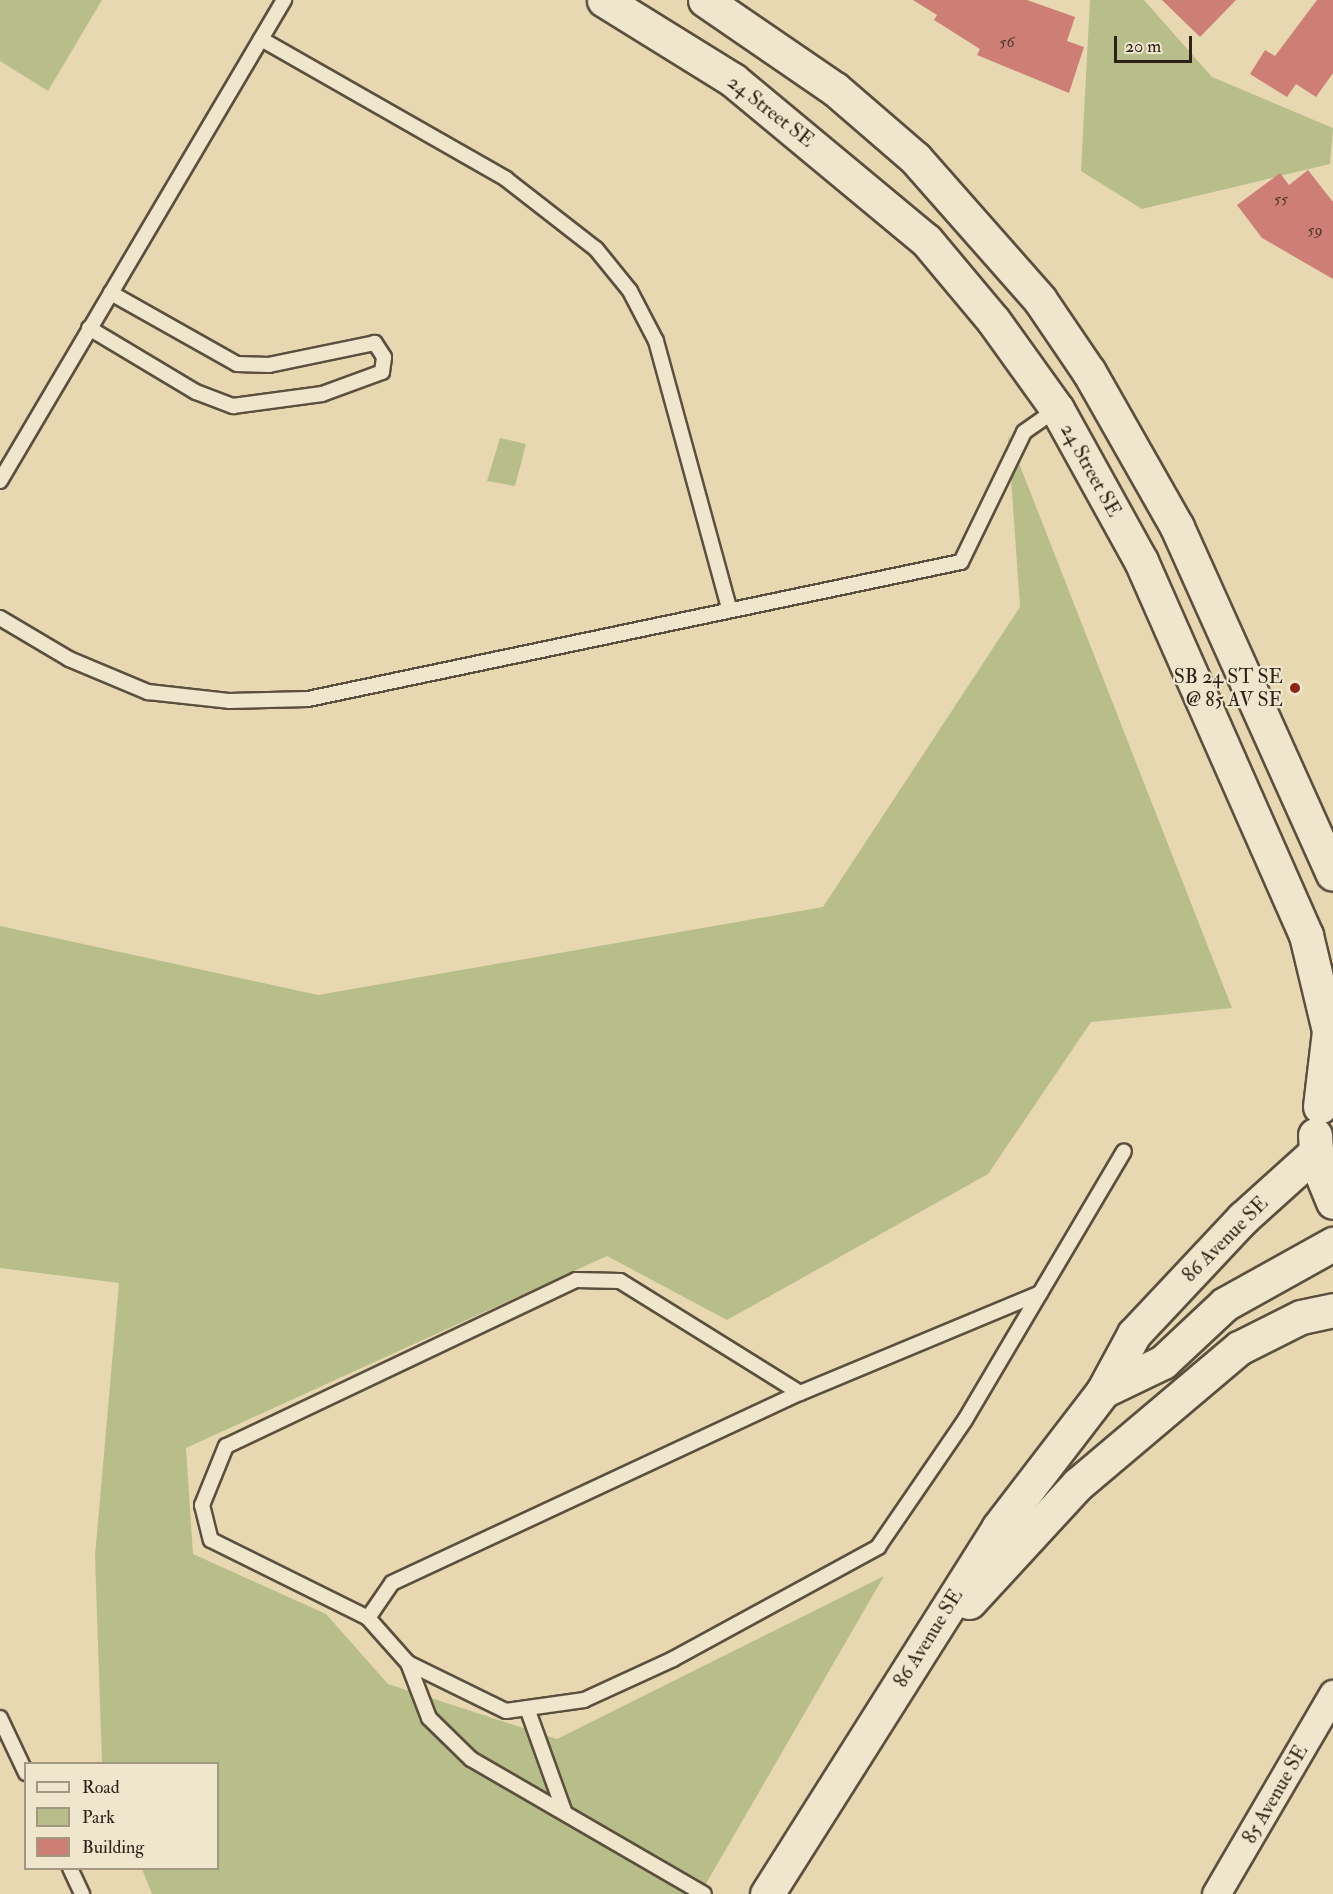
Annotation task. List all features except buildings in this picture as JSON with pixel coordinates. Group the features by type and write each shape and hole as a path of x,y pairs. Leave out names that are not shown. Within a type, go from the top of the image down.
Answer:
{"main road":[{"name":"24 Street SE","path":"604,0 733,80 926,240 993,320 1057,409 1141,561 1306,935 1329,1031 1326,1093 1316,1153"},
{"path":"705,0 835,89 915,158 1041,300 1095,382 1177,527 1333,874"},
{"path":"1316,1153 1333,1202"},
{"name":"86 Avenue SE","path":"766,1894 998,1528 1102,1391 1134,1334 1243,1218 1316,1153"},
{"name":"86 Avenue SE","path":"1102,1391 1163,1362 1225,1304 1333,1244"},
{"path":"911,1665 1078,1484 1156,1415 1248,1343 1301,1317 1333,1310"}],"street":[{"name":"85 Avenue SE","path":"1216,1894 1333,1694"}],"lane":[{"path":"0,481 284,0"},
{"path":"261,39 506,178 596,249 630,291 656,341 729,607"},
{"path":"89,328 196,392 233,406 322,394 382,372 384,357 375,343 269,365 237,364 111,292"},
{"path":"0,618 69,659 148,692 229,701 308,699 729,607 766,605 961,562 1024,432 1057,409"},
{"path":"408,1663 506,1711 584,1700 673,1659 878,1547 965,1420 1125,1151"},
{"path":"704,1894 471,1759 429,1718 408,1663 368,1618 211,1540 202,1505 226,1446 576,1280 620,1281 801,1393"},
{"path":"368,1618 392,1583 801,1393 1040,1293"},
{"path":"527,1708 564,1811"},
{"path":"0,1718 24,1769"},
{"path":"70,1870 82,1894"}],"green space":[{"path":"0,0 102,0 48,91 0,61"},
{"path":"1090,0 1144,0 1212,77 1333,128 1330,164 1142,209 1081,171"},
{"path":"1008,435 1232,1008 1091,1022 988,1174 727,1320 607,1256 186,1448 193,1554 326,1614 388,1684 557,1739 884,1576 700,1894 152,1894 142,1870 219,1870 219,1762 102,1762 95,1556 119,1283 0,1268 0,926 318,995 823,907 1020,607"},
{"path":"500,438 526,444 515,486 487,481"}],"place":[{"name":"SB 24 ST SE @ 85 AV SE","path":"1295,688"}]}
